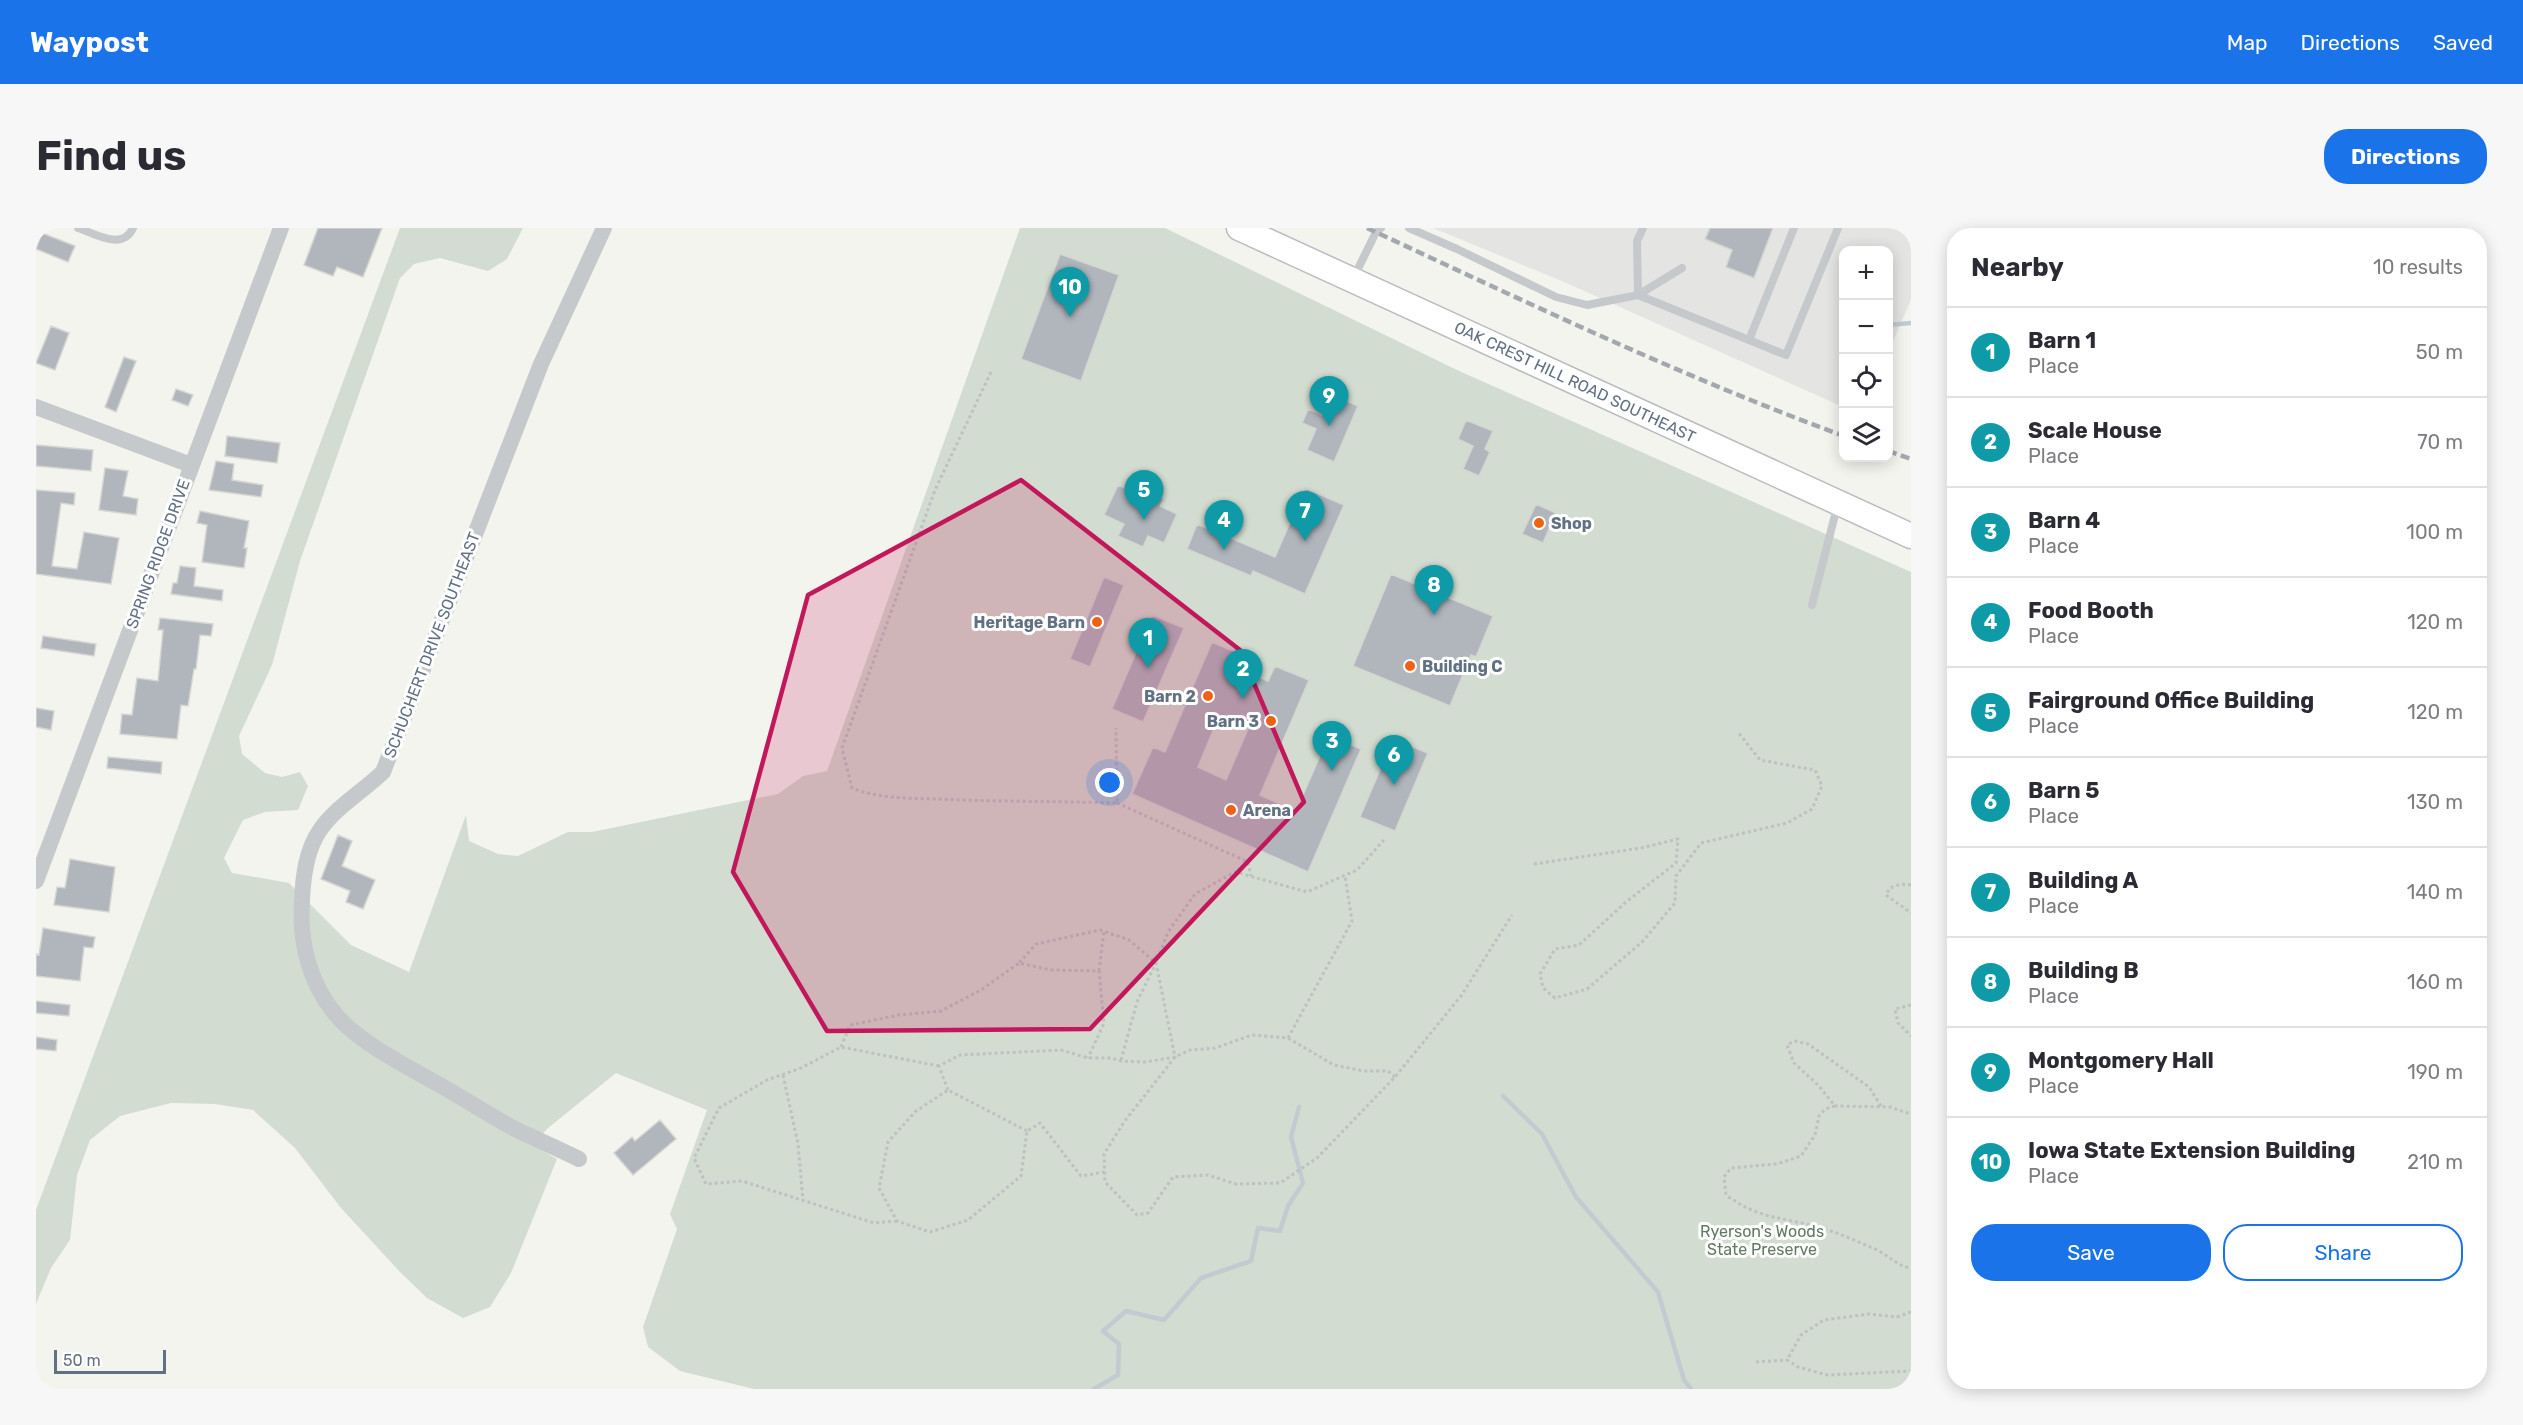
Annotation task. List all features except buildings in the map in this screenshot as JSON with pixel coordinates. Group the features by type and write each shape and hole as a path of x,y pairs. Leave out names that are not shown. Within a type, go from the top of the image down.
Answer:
{"main road":[{"name":"OAK CREST HILL ROAD SOUTHEAST","path":"1239,228 1911,536"}],"street":[{"name":"SPRING RIDGE DRIVE","path":"37,876 281,228"},
{"name":"SCHUCHERT DRIVE SOUTHEAST","path":"579,1159 516,1129 402,1064 337,1016 318,986 304,952 300,925 306,862 318,832 335,811 364,791 383,772 541,364 604,228"},
{"path":"36,407 191,465"}],"lane":[{"path":"78,228 110,240 122,240 131,234 133,228"},
{"path":"1352,280 1376,232 1381,228"},
{"path":"1409,228 1556,297 1587,304 1638,295 1682,268"},
{"path":"1638,295 1637,242 1643,228"},
{"path":"1749,340 1794,228"},
{"path":"1638,295 1786,355 1838,228"},
{"path":"1812,605 1838,502"}],"path":[{"path":"991,372 935,490 842,748 852,788 870,795 907,798 995,802 1117,803 1248,862 1251,876"},
{"path":"1116,728 1117,803"},
{"path":"1534,864 1641,848 1678,839 1676,863 1626,902 1579,945 1555,949 1540,974 1543,988 1555,998 1587,989 1642,942 1675,903 1676,876 1701,843 1787,823 1812,809 1822,786 1815,770 1760,760 1737,732"},
{"path":"1121,1061 1137,1002 1168,932 1195,894 1235,872 1307,892 1357,870 1384,840"},
{"path":"1288,1038 1352,921 1345,876"},
{"path":"1911,885 1901,884 1890,888 1886,895 1911,913"},
{"path":"841,1047 850,1025 899,1015 941,1011 981,990 1019,963 1036,944 1100,930 1129,940 1156,963 1175,1057 1125,1122 1104,1154 1104,1172 1105,1182 1137,1215 1148,1213 1173,1177 1208,1175 1236,1184 1280,1183 1317,1158 1395,1077 1461,996 1512,915"},
{"path":"1088,1058 1104,1023 1099,971 1104,931"},
{"path":"1019,963 1051,970 1099,971"},
{"path":"1911,1005 1895,1009 1898,1023 1911,1036"},
{"path":"1027,1131 1021,1176 968,1220 930,1232 897,1221 874,1223 742,1181 706,1184 694,1158 719,1108 767,1080 841,1047 939,1066 960,1055 1061,1050 1088,1058 1145,1062 1175,1057 1190,1050 1215,1048 1252,1035 1288,1038 1334,1065 1364,1071 1388,1071 1395,1077"},
{"path":"1835,1106 1818,1084 1794,1063 1787,1045 1794,1041 1809,1044 1869,1087 1881,1106"},
{"path":"939,1066 948,1090 1027,1131"},
{"path":"782,1074 798,1144 803,1200"},
{"path":"897,1221 879,1188 888,1142 916,1111 948,1090"},
{"path":"1911,1114 1900,1108 1881,1106 1835,1106 1825,1109 1819,1116 1815,1135 1801,1156 1777,1164 1731,1168 1724,1177 1726,1195 1749,1210 1828,1230 1890,1256 1900,1267 1911,1268"},
{"path":"1027,1131 1040,1123 1081,1176 1104,1172"},
{"path":"1787,1360 1801,1335 1824,1320 1869,1314 1898,1317 1911,1312"},
{"path":"1756,1362 1787,1360 1798,1367 1827,1375 1860,1372 1893,1374 1911,1371"}],"highlighted area":[{"path":"1021,480 1240,650 1304,802 1090,1029 827,1031 733,872 808,595"}],"shaded area":[{"path":"1433,228 1911,228 1911,300 1893,342 1893,246 1839,246 1839,405 1564,282"}],"green space":[{"name":"Ryerson's Woods State Preserve","path":"400,228 523,228 507,259 488,271 440,258 414,264 400,278 300,561 272,665 239,736 242,754 265,773 282,777 300,772 308,786 298,810 265,812 243,820 224,858 232,873 289,883 351,945 409,972 466,815 469,841 498,854 518,856 568,832 592,832 778,794 803,776 827,771 1020,228 1165,228 1457,370 1911,572 1911,1389 754,1389 680,1371 648,1347 643,1327 677,1229 670,1214 707,1110 616,1073 548,1128 533,1145 557,1159 511,1273 490,1307 463,1318 427,1298 400,1272 341,1208 295,1148 253,1110 215,1104 171,1103 120,1116 90,1140 77,1175 70,1240 51,1268 36,1304 36,1210"}],"waterway":[{"path":"1893,325 1911,323"},
{"path":"1503,1096 1542,1134 1576,1197 1658,1292 1684,1380 1691,1389"},
{"path":"1094,1389 1118,1375 1119,1344 1103,1331 1126,1311 1164,1320 1201,1278 1251,1261 1258,1228 1280,1231 1288,1206 1303,1183 1291,1137 1299,1107"}],"railway":[{"path":"1367,228 1662,363 1839,434"},
{"path":"1893,453 1911,459"}],"place":[{"name":"Iowa State Extension Building","path":"1070,317"},
{"name":"Montgomery Hall","path":"1329,426"},
{"name":"Fairground Office Building","path":"1144,520"},
{"name":"Shop","path":"1539,523"},
{"name":"Building A","path":"1305,541"},
{"name":"Food Booth","path":"1224,550"},
{"name":"Building B","path":"1434,615"},
{"name":"Heritage Barn","path":"1097,622"},
{"name":"Building C","path":"1410,666"},
{"name":"Barn 1","path":"1148,668"},
{"name":"Barn 2","path":"1208,696"},
{"name":"Scale House","path":"1243,699"},
{"name":"Barn 3","path":"1271,721"},
{"name":"Barn 4","path":"1332,771"},
{"name":"Barn 5","path":"1394,785"},
{"name":"Arena","path":"1231,810"}]}
